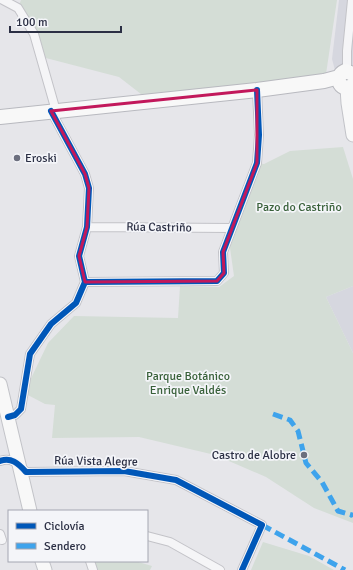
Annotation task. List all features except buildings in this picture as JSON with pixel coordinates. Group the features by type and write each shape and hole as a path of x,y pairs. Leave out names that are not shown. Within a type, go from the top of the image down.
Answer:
{"highway":[{"path":"0,117 347,80"}],"main road":[{"path":"347,80 348,103 353,135"},
{"path":"0,384 17,462 30,510"}],"street":[{"path":"3,0 20,4 34,34 53,111 85,174 89,188 87,227 79,256 85,282 76,303 51,324 30,354 21,409 15,416 8,417"},
{"path":"347,80 346,56 352,0"},
{"path":"85,282 217,281 224,273 223,252 257,163 259,135 257,90"},
{"name":"Rúa Castriño","path":"87,227 231,228"},
{"path":"0,461 6,459 17,462"},
{"name":"Rúa Vista Alegre","path":"17,462 26,472 124,471 176,480 262,525 242,570"},
{"path":"148,536 170,542 220,570"}],"highlighted area":[{"path":"257,90 257,163 223,252 224,273 217,281 85,282 79,256 87,227 89,188 85,174 51,111"}],"shaded area":[{"path":"339,0 353,0 353,137 332,59"},
{"path":"353,286 353,353 326,297"}],"green space":[{"path":"21,0 337,0 326,74 150,101 119,77 42,57 18,8"},
{"path":"343,147 353,179 353,286 326,297 353,353 353,523 314,508 266,477 215,455 139,437 52,438 55,405 45,404 24,393 48,343 74,316 178,318 180,286 219,287 234,276 230,248 231,228 257,163 264,164 290,151"},
{"path":"263,542 309,556 334,570 251,570"},
{"path":"94,562 138,562 152,566 150,570 96,570"}],"marked path":[{"path":"273,414 290,420 298,431 306,463 322,482 338,511 352,515 353,517"},
{"path":"262,525 345,570"}],"cycle path":[{"path":"85,282 217,281 224,273 223,252 257,163 259,135 257,90"},
{"path":"8,417 15,415 21,409 30,354 51,324 76,303 85,282 79,256 87,227 89,188 85,174 51,111"},
{"path":"0,461 11,460 26,472 124,471 176,480 262,525 242,570"}],"place":[{"name":"Eroski","path":"17,158"},
{"name":"Castro de Alobre","path":"304,455"}],"park label":[{"name":"Pazo do Castriño","path":"299,207"},
{"name":"Parque Botánico Enrique Valdés","path":"188,383"}]}
